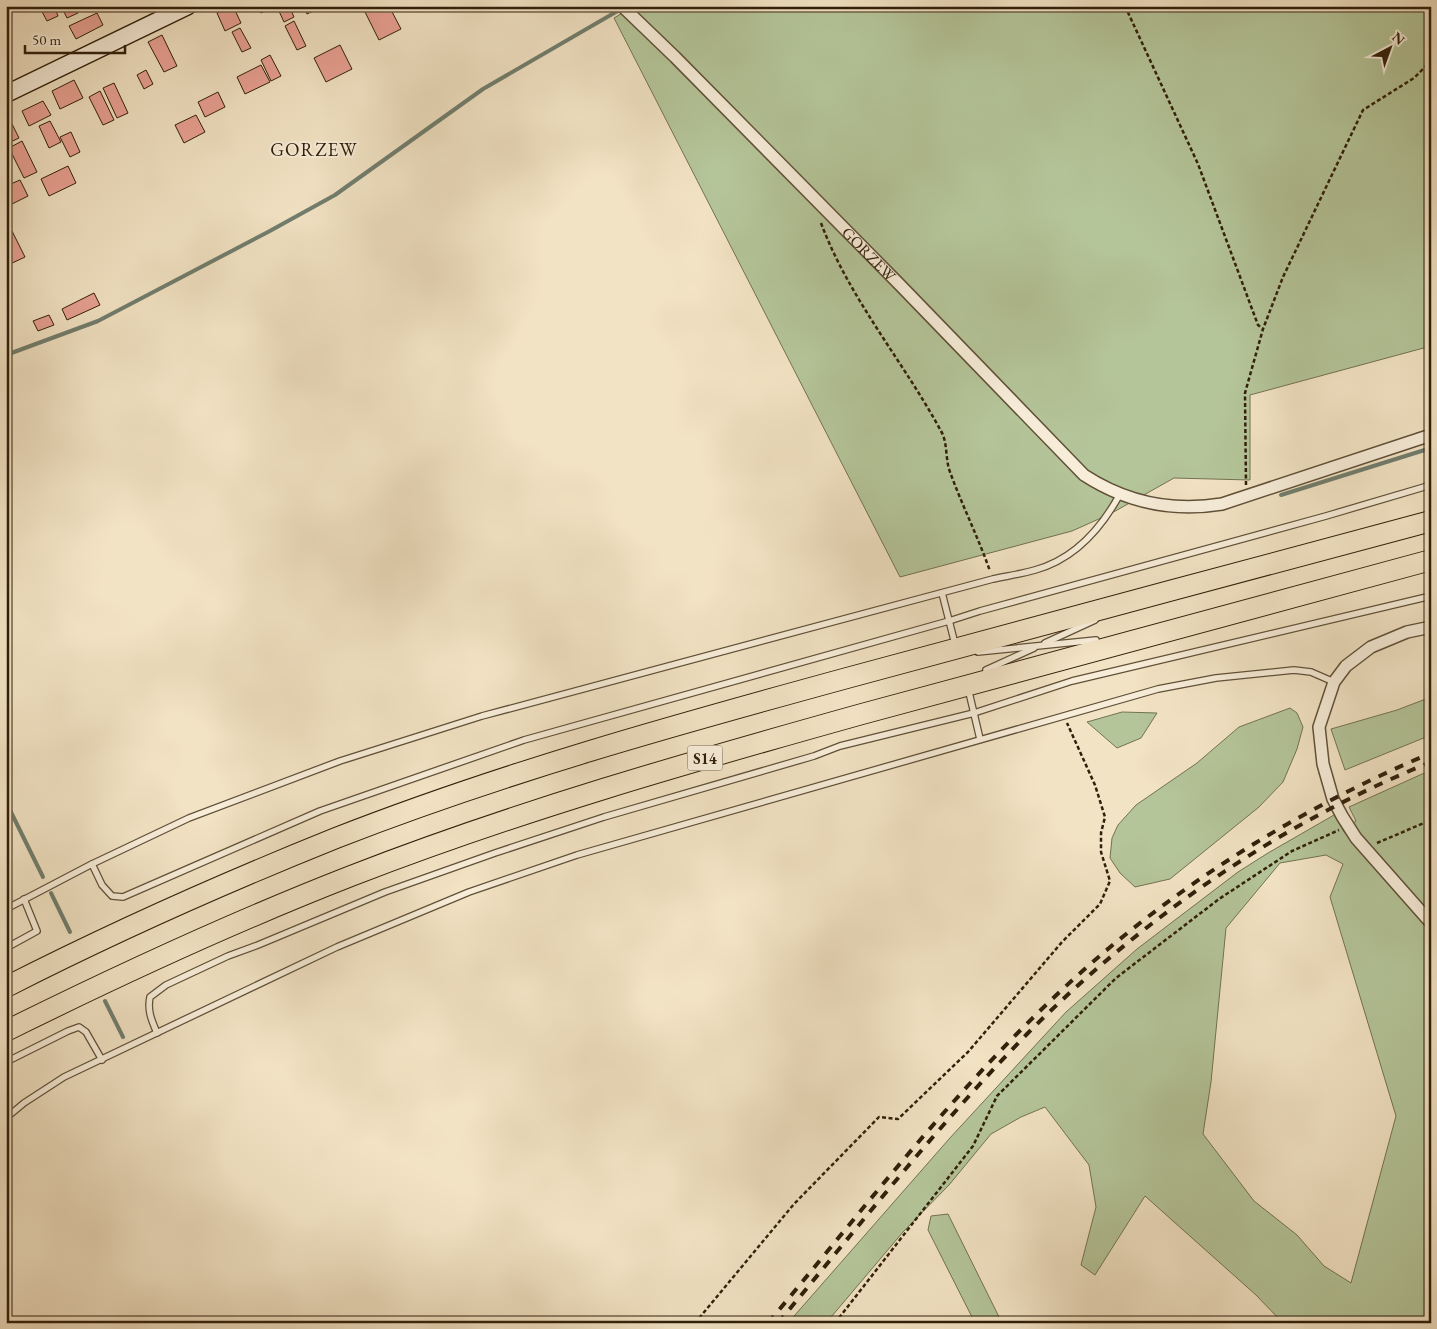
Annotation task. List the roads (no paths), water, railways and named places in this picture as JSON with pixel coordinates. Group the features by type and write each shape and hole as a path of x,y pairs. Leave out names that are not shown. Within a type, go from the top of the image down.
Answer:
{"highway":[{"name":"S14","path":"6,988 91,944 226,884 338,838 448,797 570,757 745,706 924,657 963,651 1142,598 1431,521"},
{"name":"S14","path":"6,1031 88,990 267,910 353,875 463,835 574,798 695,760 936,693 972,679 1153,635 1431,560"}],"street":[{"path":"6,94 188,6"},
{"name":"GORZEW","path":"622,6 825,209 1084,475 1097,483 1120,494 1152,504 1199,508 1222,504 1431,435"},
{"path":"1431,627 1407,632 1371,647 1346,666 1334,682 1319,727 1323,764 1333,799 1347,826 1431,923"}],"lane":[{"path":"92,864 102,885 112,896 123,897 320,811 524,740 980,611 1316,519 1431,485"},
{"path":"6,909 92,864 189,818 340,761 482,716 993,579 1037,569 1075,550 1098,528 1109,514 1120,494"},
{"path":"942,593 949,621 963,651 1153,635"},
{"path":"157,1033 150,1017 148,1005 150,997 166,985 228,956 385,892 494,853 604,817 814,756 840,746 974,713 1072,681 1431,596"},
{"path":"1108,614 1142,598"},
{"path":"980,739 974,713 972,679 1099,618"},
{"path":"6,1118 24,1103 64,1077 337,948 469,892 578,854 1158,689 1216,678 1294,670 1311,672 1334,682"},
{"path":"6,948 37,931 33,917 24,899"},
{"path":"6,1062 79,1027 86,1032 102,1060"}],"waterway":[{"path":"6,355 98,321 335,195 483,89 621,9"},
{"path":"1281,495 1431,448"},
{"path":"6,802 43,877"},
{"path":"51,893 70,932"},
{"path":"105,1001 123,1037"}],"railway":[{"path":"768,1323 937,1120 1009,1042 1046,1005 1133,928 1227,861 1276,831 1327,802 1431,753"},
{"path":"778,1323 962,1104 1027,1034 1117,952 1165,913 1267,845 1320,814 1375,786 1431,762"}],"district":[{"name":"GORZEW","path":"314,149"}]}
